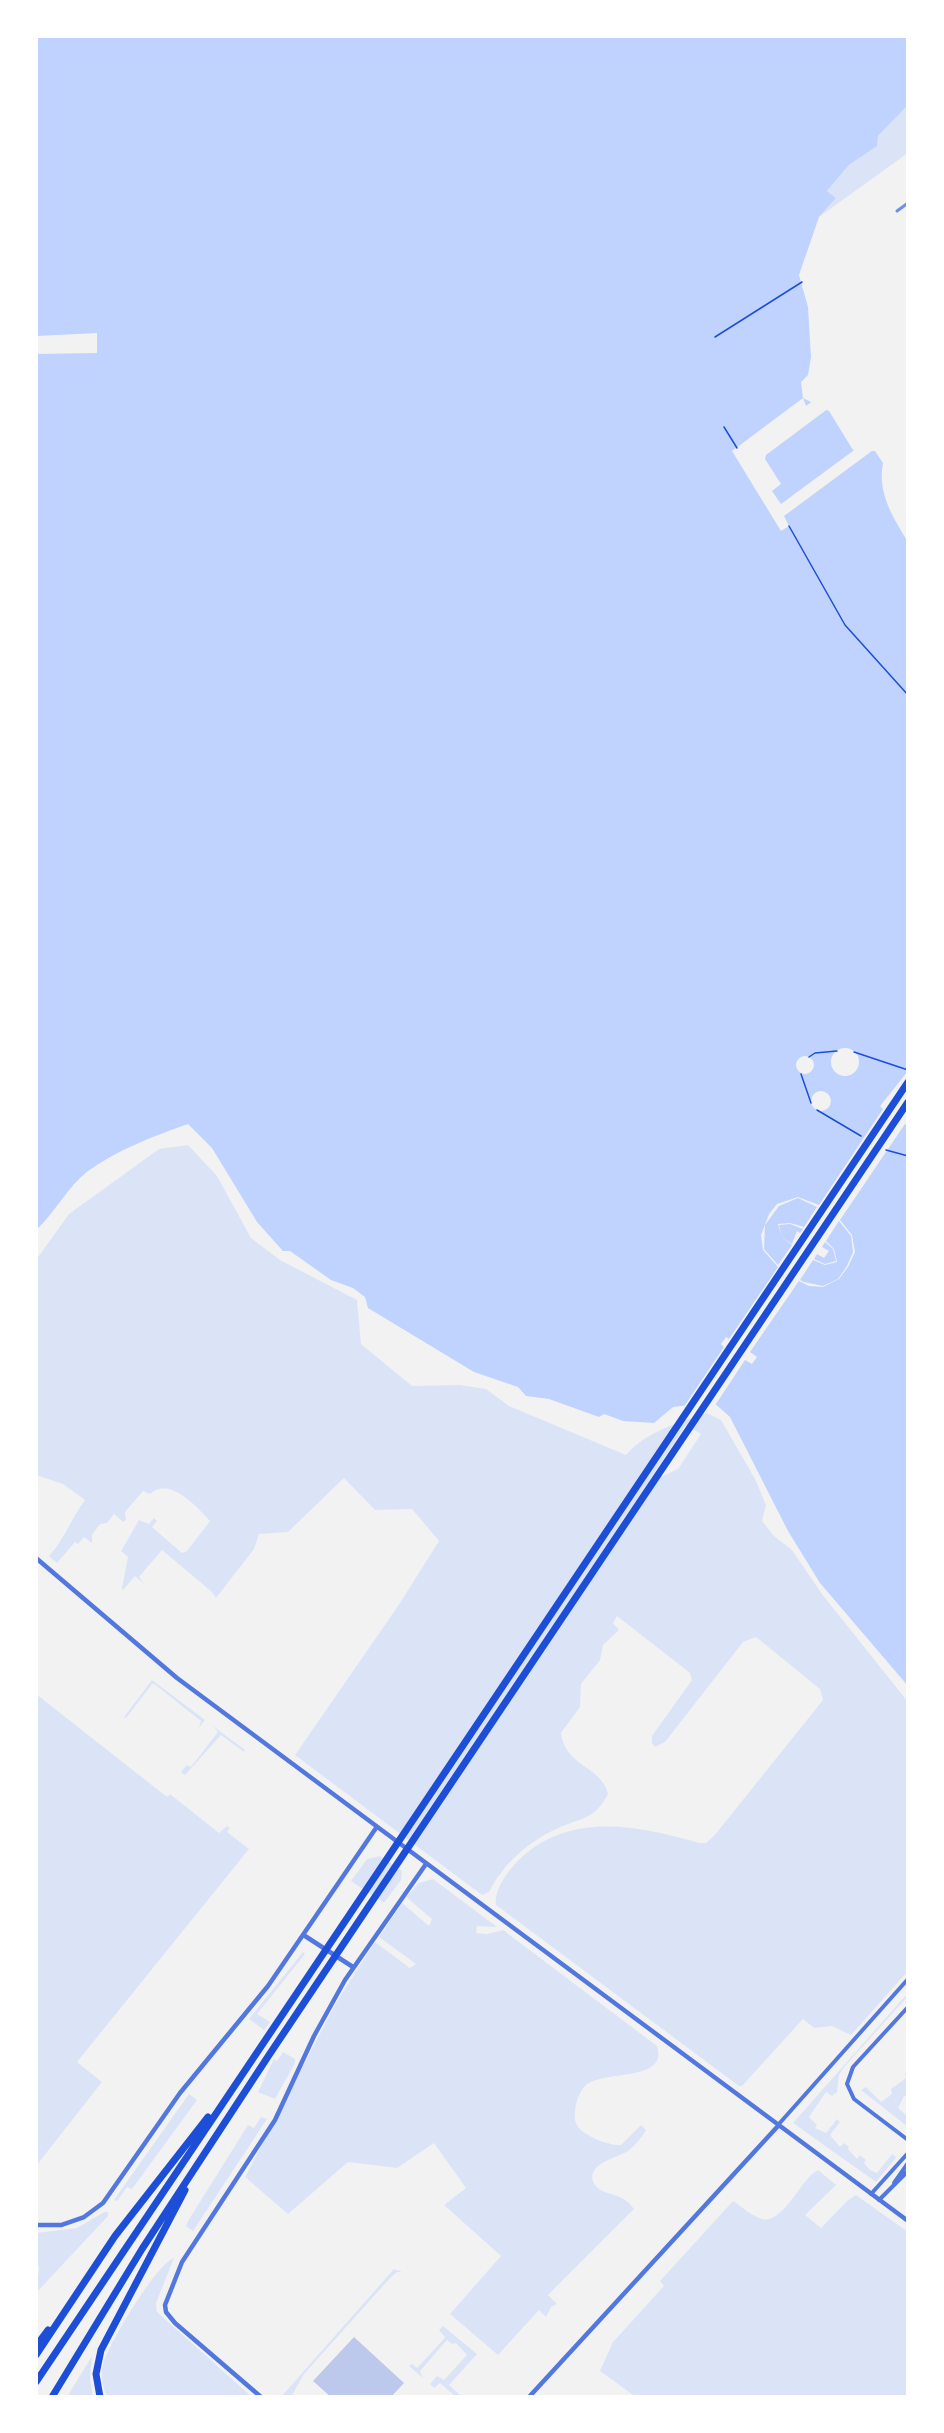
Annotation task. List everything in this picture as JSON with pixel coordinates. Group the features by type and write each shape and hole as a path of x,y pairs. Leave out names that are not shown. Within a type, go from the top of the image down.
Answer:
{"highway":[{"path":"36,2382 908,1082"},
{"path":"47,2397 269,2055 908,1102"},
{"path":"36,2355 115,2236 233,2088"},
{"path":"100,2397 96,2373 101,2350 199,2161"},
{"path":"36,2346 69,2306"},
{"path":"52,2397 73,2359"}],"street":[{"path":"36,1558 152,1659 376,1828 908,2221"},
{"path":"38,2226 61,2225 84,2217 103,2203 180,2093 268,1986 305,1936 376,1828"},
{"path":"261,2397 175,2323 166,2312 165,2301 182,2262 278,2114 314,2036 353,1967 426,1864"},
{"path":"305,1936 353,1967"},
{"path":"529,2397 778,2126 908,1979"},
{"path":"871,2194 908,2154 908,2142 854,2099 847,2085 854,2067 908,2007"},
{"path":"894,2184 896,2177 908,2163"},
{"path":"879,2200 908,2171"}],"path":[{"path":"716,337 802,282"},
{"path":"724,427 737,448"},
{"path":"789,526 845,625 908,695"},
{"path":"810,1057 815,1053 837,1051"},
{"path":"854,1052 908,1070"},
{"path":"801,1074 811,1103"}],"shaded area":[{"path":"908,105 908,153 819,217 836,198 827,191 849,165 876,146 878,136"},
{"path":"188,1145 217,1176 251,1238 280,1260 357,1300 361,1344 412,1386 460,1385 486,1389 509,1406 626,1455 643,1440 674,1424 707,1413 721,1420 755,1479 766,1505 762,1521 774,1536 792,1550 822,1594 908,1702 908,1971 851,2035 832,2026 814,2028 803,2019 742,2086 739,2086 496,1905 499,1888 515,1864 535,1847 556,1835 602,1826 651,1831 699,1843 706,1843 714,1836 823,1700 820,1689 756,1637 743,1642 665,1742 655,1747 652,1743 652,1736 692,1680 690,1673 617,1616 613,1623 619,1630 603,1645 600,1660 581,1684 580,1707 561,1733 569,1753 599,1777 608,1794 592,1814 556,1829 526,1847 509,1863 489,1892 482,1895 295,1755 398,1606 439,1541 412,1509 375,1510 344,1478 288,1532 259,1534 254,1549 216,1598 212,1592 162,1550 139,1577 144,1584 135,1576 123,1590 122,1588 128,1557 121,1551 139,1520 149,1524 154,1518 157,1521 152,1527 182,1553 187,1551 210,1521 190,1501 174,1491 158,1489 150,1494 143,1491 125,1512 126,1520 123,1522 114,1514 107,1523 100,1524 92,1535 92,1543 84,1537 78,1544 75,1542 57,1563 49,1556 85,1500 63,1484 36,1475 36,1260 69,1214 159,1149","holes":["686,1425 701,1434 678,1469 648,1483"]},
{"path":"152,1680 205,1720 199,1728 201,1721 153,1683 126,1718 124,1717"},
{"path":"36,1694 167,1797 170,1794 219,1833 227,1826 230,1828 227,1832 249,1849 77,2062 102,2082 36,2166"},
{"path":"213,1726 245,1750 244,1752 221,1735 185,1775 181,1772 187,1765 191,1767 218,1732"},
{"path":"380,1856 402,1871 401,1880 384,1903 351,1881 367,1859"},
{"path":"433,1879 497,1927 477,1926 476,1933 487,1934 503,1930 657,2046 658,2057 654,2065 645,2070 595,2080 586,2085 580,2094 575,2112 576,2124 587,2135 616,2145 621,2145 641,2125 646,2130 631,2149 602,2163 593,2173 593,2179 599,2189 619,2196 634,2209 548,2295 557,2304 551,2307 546,2317 539,2310 498,2355 450,2314 501,2256 444,2205 466,2188 434,2143 397,2168 348,2162 288,2214 245,2177 336,2003 375,1942 410,1968 416,1964 379,1937 402,1903 429,1926 432,1919 406,1897 419,1883"},
{"path":"303,1952 305,1954 257,2014 270,2022 264,2030 249,2019"},
{"path":"908,1993 908,1996 844,2067 839,2075 837,2092 832,2096 826,2092 809,2117 817,2125 815,2128 826,2133 837,2119 840,2122 830,2135 840,2147 844,2143 849,2147 848,2149 857,2159 860,2155 866,2160 864,2163 870,2170 877,2173 892,2154 896,2157 899,2154 876,2182 793,2123"},
{"path":"283,2052 295,2059 295,2063 275,2099 258,2092 274,2059 277,2061"},
{"path":"908,2069 908,2097 904,2096 898,2108 908,2117 908,2127 861,2090 866,2087 881,2102 892,2094 891,2089 906,2078 905,2073"},
{"path":"189,2094 197,2100 132,2189 127,2187 117,2201 114,2200"},
{"path":"261,2117 267,2119 193,2231 186,2226 188,2221 248,2125 254,2128"},
{"path":"818,2170 836,2185 805,2215 821,2228 847,2201 856,2195 908,2232 908,2397 636,2397 600,2371 613,2342 664,2286 660,2281 733,2201 758,2218 770,2219 785,2208 805,2182"},
{"path":"104,2212 108,2212 108,2216 36,2293 39,2267 36,2261 36,2233 77,2228"},
{"path":"174,2258 156,2303 157,2312 252,2397 107,2397 102,2373 113,2341 156,2274"},
{"path":"394,2269 402,2272 397,2272 390,2278 304,2374 291,2397 281,2397"},
{"path":"443,2326 477,2354 449,2385 462,2397 456,2397 440,2383 434,2388 430,2384 437,2376 444,2380 467,2355 456,2343 452,2344 447,2340 420,2371 423,2378 409,2366 412,2364 417,2368 443,2340 445,2337 439,2330"},
{"path":"92,2356 90,2379 93,2397 67,2397"}],"water":[{"path":"36,36 908,36 908,105 878,136 877,146 849,165 827,191 836,198 819,217 799,275 808,307 811,357 808,375 801,382 803,398 829,411 853,450 875,451 883,463 884,495 908,542 908,1686 820,1583 788,1531 730,1417 713,1402 673,1407 654,1423 623,1421 604,1414 599,1417 549,1399 526,1396 518,1387 474,1372 368,1308 365,1297 353,1288 331,1280 290,1251 283,1251 257,1222 212,1148 188,1124 123,1150 99,1163 81,1177 36,1230 36,354 97,353 97,333 36,336"}],"pier":[{"path":"803,398 806,406 814,400 829,408 766,455 765,459 781,484 772,491 781,504 857,448 876,448 784,516 789,526 781,531 732,451"},
{"path":"845,1048 855,1052 859,1062 855,1072 845,1076 835,1072 831,1062 835,1052"},
{"path":"801,1056 809,1056 814,1061 812,1072 801,1074 796,1069 796,1061"},
{"path":"908,1071 908,1125 905,1124 840,1220 852,1235 855,1252 848,1267 839,1279 823,1287 809,1286 799,1281 750,1352 757,1357 752,1364 745,1360 714,1407 683,1408 724,1347 721,1344 726,1337 729,1339 778,1267 763,1250 761,1235 769,1214 777,1204 798,1197 819,1205 883,1109 880,1106","holes":["798,1198 817,1207 804,1227 790,1223 778,1224 782,1237 792,1245 778,1265 764,1249 765,1225 779,1206","839,1221 851,1236 853,1252 847,1266 838,1279 823,1286 800,1280 813,1260 825,1265 837,1262 834,1249 826,1241","790,1224 803,1229 800,1233 797,1231 792,1244 782,1237 779,1225","825,1242 833,1249 836,1261 825,1264 814,1259 817,1254 824,1258 829,1251 822,1247"]},
{"path":"821,1091 828,1094 831,1101 828,1108 821,1111 814,1108 811,1101 814,1094"}],"building":[{"path":"354,2337 404,2383 391,2397 331,2397 313,2381"}],"railway":[{"path":"897,211 908,203"}]}
